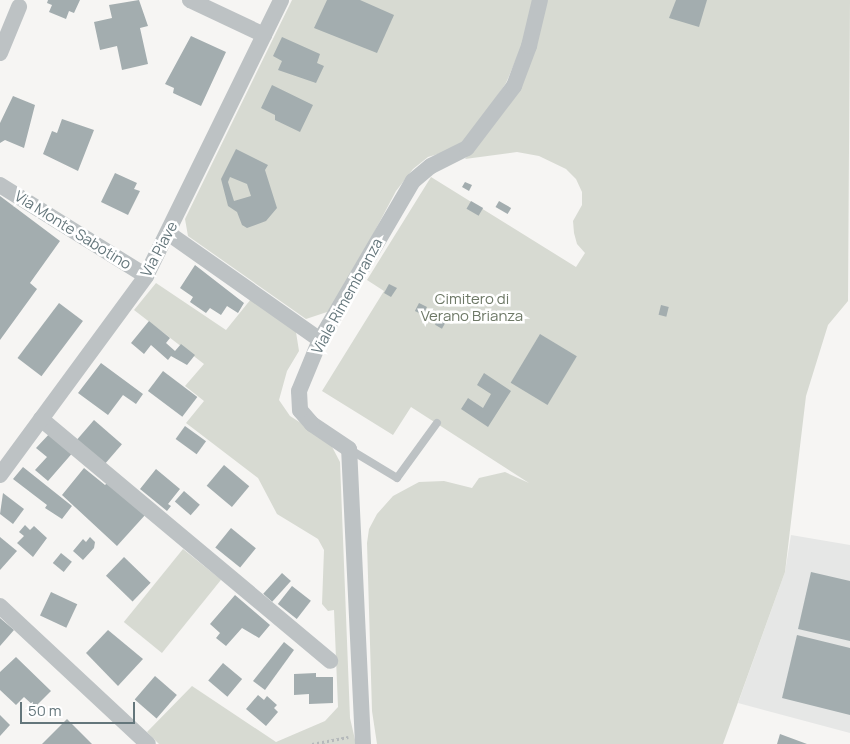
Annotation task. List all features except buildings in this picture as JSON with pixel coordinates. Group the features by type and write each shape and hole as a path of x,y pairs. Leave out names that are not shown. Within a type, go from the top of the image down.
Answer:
{"street":[{"path":"190,0 264,35"},
{"name":"Via Piave","path":"0,475 146,276 281,0"},
{"name":"Viale Rimembranza","path":"349,450 312,424 300,410 299,391 320,340 413,181 431,166 467,148 514,86 529,46 540,0"},
{"path":"0,53 19,7"},
{"name":"Via Monte Sabotino","path":"0,185 146,276"},
{"path":"168,233 320,340"},
{"path":"41,420 330,662"},
{"path":"349,450 362,739"},
{"path":"0,606 148,744"}],"lane":[{"path":"349,450 397,478 437,424"}],"path":[{"path":"312,744 362,739"}],"shaded area":[{"path":"791,535 850,545 850,733 738,703 785,572"}],"green space":[{"name":"Cimitero di Verano Brianza","path":"292,0 850,0 848,301 828,325 806,396 785,572 723,744 377,744 372,711 367,543 369,529 377,514 393,496 419,482 444,481 472,488 479,478 505,472 529,483 411,407 393,435 322,391 384,291 367,280 431,177 576,267 585,253 577,244 573,221 582,205 582,192 576,179 566,169 539,156 517,152 465,159 497,119 518,55 506,83 470,136 451,150 428,157 413,169 396,191 333,310 306,319 188,236 185,219"},
{"path":"156,283 226,330 251,299 296,332 299,351 287,371 279,400 290,416 329,441 340,462 350,718 356,744 159,744 147,732 192,686 276,742 325,721 338,707 334,610 328,611 322,604 324,550 318,539 277,514 258,478 186,423 204,401 185,386 204,364 134,310"},
{"path":"183,549 221,580 162,653 124,622"}]}
